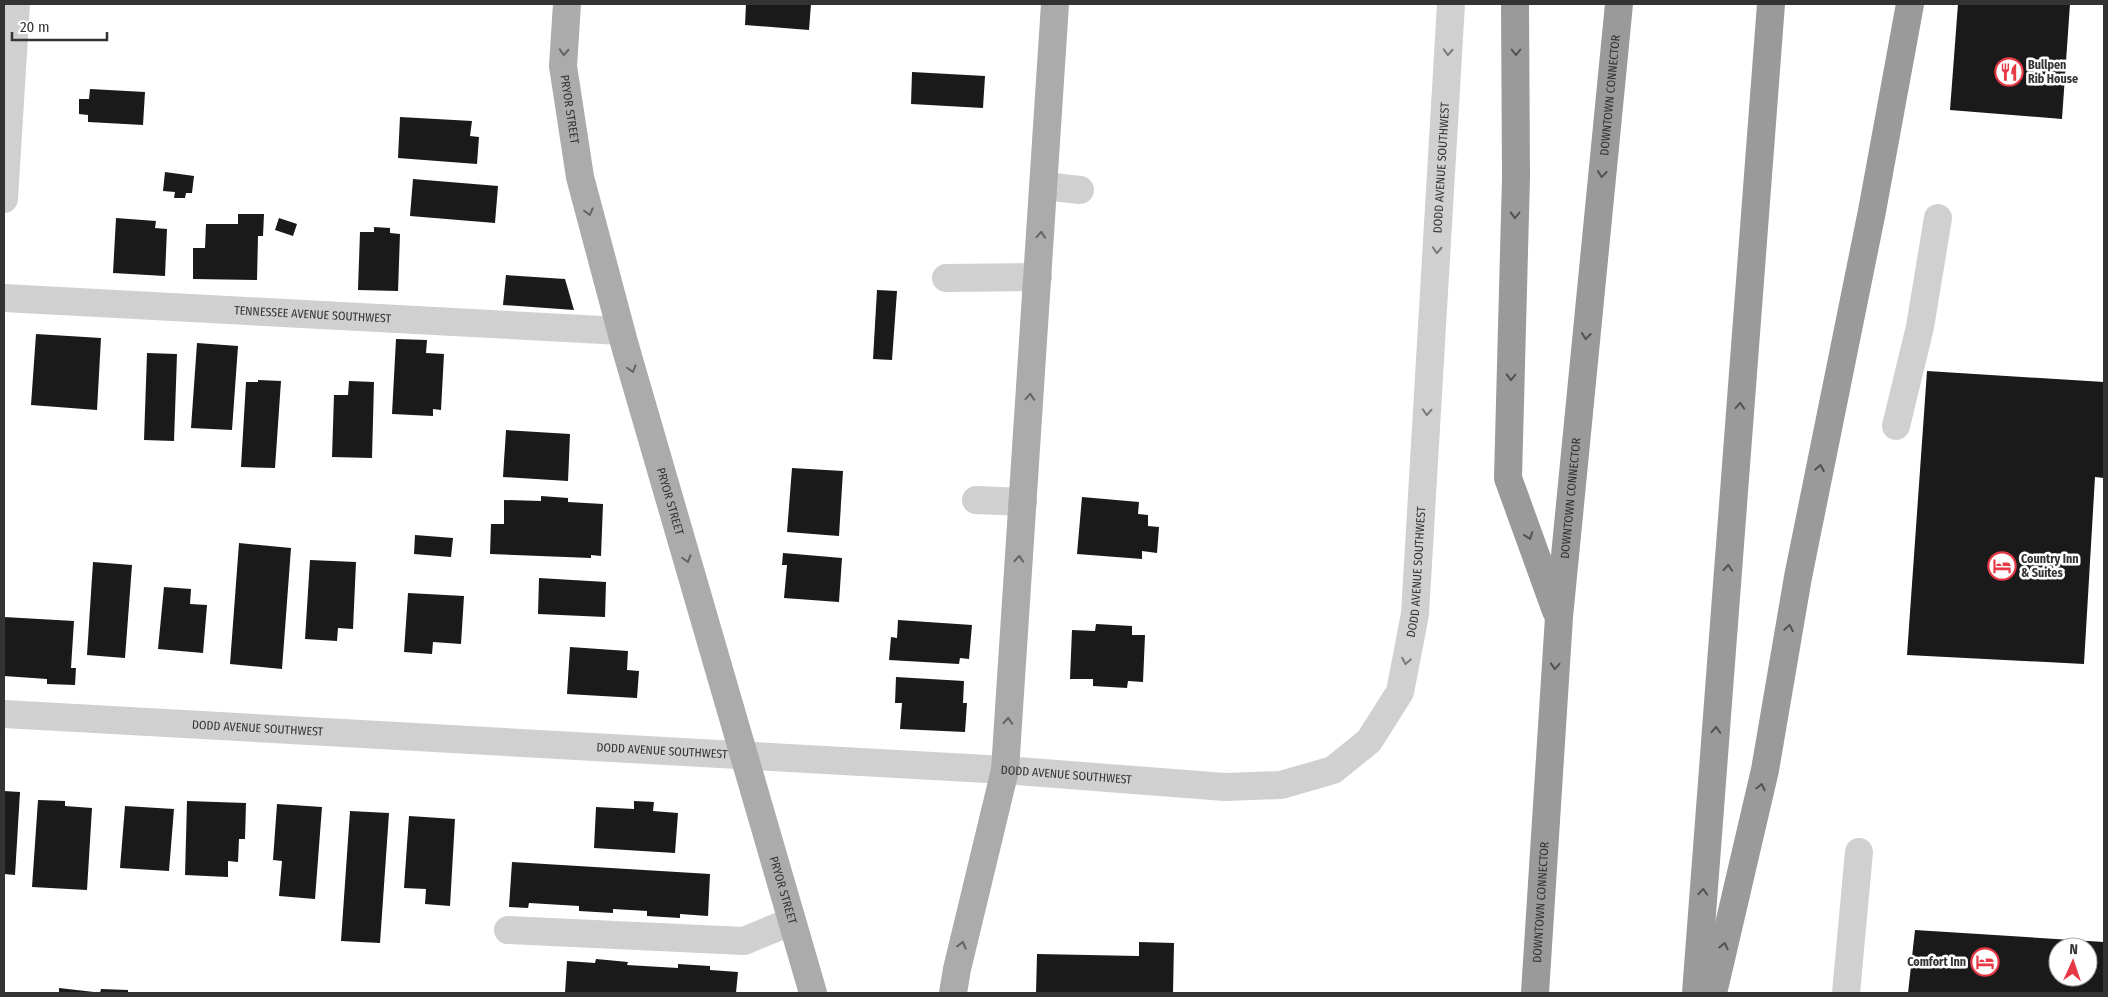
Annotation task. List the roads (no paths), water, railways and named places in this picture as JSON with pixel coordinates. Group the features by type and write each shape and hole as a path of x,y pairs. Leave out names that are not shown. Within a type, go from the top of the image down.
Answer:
{"highway":[{"path":"1515,4 1516,177 1508,478 1558,617"},
{"name":"DOWNTOWN CONNECTOR","path":"1535,993 1558,617 1619,4"},
{"path":"1696,993 1771,4"},
{"path":"1713,993 1765,770 1798,577 1872,211 1910,4"}],"main road":[{"name":"PRYOR STREET","path":"566,4 563,66 580,177 621,331 813,993"},
{"path":"953,993 957,969 1005,770 1055,4"}],"street":[{"path":"4,199 8,53 16,4"},
{"name":"DODD AVENUE SOUTHWEST","path":"4,714 1005,770 1225,787 1281,785 1333,770 1369,742 1400,692 1415,614 1451,4"},
{"path":"1044,186 1080,190"},
{"path":"1896,426 1920,327 1938,218"},
{"path":"946,278 1038,278"},
{"name":"TENNESSEE AVENUE SOUTHWEST","path":"4,298 621,331"},
{"path":"976,500 1023,502"},
{"path":"1846,993 1859,852"},
{"path":"508,930 744,941 792,921"}],"place":[{"name":"Bullpen Rib House","path":"2009,72"},
{"name":"Country Inn & Suites","path":"2002,566"},
{"name":"Comfort Inn","path":"1985,962"}]}
